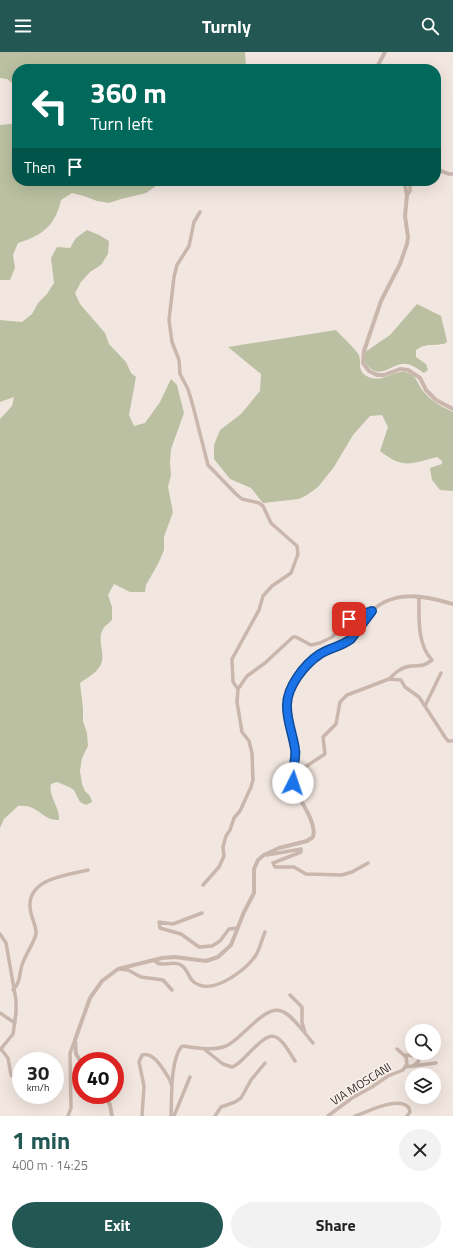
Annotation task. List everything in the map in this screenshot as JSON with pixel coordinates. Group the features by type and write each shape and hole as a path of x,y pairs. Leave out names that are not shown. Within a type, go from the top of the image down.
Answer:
{"street":[{"path":"378,64 384,52"},
{"path":"441,171 453,174"},
{"path":"405,186 407,195 405,216 408,237 407,244 400,264 381,301 364,351 363,363 369,371 377,375 384,375 400,369 408,370 420,378 426,390 436,400 453,409"},
{"path":"407,195 410,191 410,186"},
{"path":"200,212 194,222 189,246 177,265 174,277 170,320 172,342 179,360 180,374 188,389 208,465 242,499 259,503 263,506 271,523 297,546 298,554 291,573 272,586 263,596 259,610 232,658 233,682 238,688"},
{"path":"203,885 218,867 224,856 222,847 226,836 230,830 234,818 240,811 253,780 252,753 250,745 242,732 237,702 238,688 247,676 265,663 293,637 311,645 320,643 332,637 349,619 372,611 399,597 436,599 453,604"},
{"path":"295,788 302,769 325,754 323,737 336,724 340,702 347,695 389,679 398,670 410,666 427,664 432,660 428,656 423,645 419,621 419,597"},
{"path":"68,1116 71,1108 70,1053 90,998 102,982 118,969 162,958 175,957 206,961 221,955 231,945 237,928 254,893 253,875 255,864 258,860 264,855 279,848 307,841 313,836 313,826 295,788 292,778 295,752 287,708 288,697 301,673 310,662 322,653 351,639 372,611"},
{"path":"425,706 441,673"},
{"path":"389,679 401,680 405,687 419,697 448,741 453,741"},
{"path":"264,855 301,849 301,852 273,863 274,867 294,867 306,874 342,875 352,872 368,863"},
{"path":"13,990 18,985 22,965 36,933 30,907 32,894 37,888 47,881 88,870"},
{"path":"202,913 173,924 159,922 160,928 181,934 199,947 212,946 220,941 229,929 237,928"},
{"path":"154,961 161,964 179,964 184,968 192,982 202,986 214,986 233,977 253,959 259,950 265,932"},
{"path":"0,934 6,943 13,990 16,1000 13,1034 0,1050 8,1058 12,1076"},
{"path":"118,969 128,970 141,977 163,980 172,990"},
{"path":"290,995 302,1008 302,1022 305,1033"},
{"path":"171,1116 171,1086 173,1073 181,1047 184,1046 204,1049 224,1046 229,1044 261,1017 272,1011 281,1010 285,1012 313,1043"},
{"path":"0,1013 15,1024"},
{"path":"204,1049 223,1064 232,1067 239,1064 263,1040 274,1036 282,1041 295,1061"},
{"path":"75,1040 76,1052"},
{"name":"VIA MOSCANI","path":"328,1116 352,1098 388,1076 403,1070 405,1068 406,1061 404,1055 397,1049"},
{"path":"142,1116 144,1086 139,1062 142,1055 149,1054 154,1058 170,1080 171,1086"},
{"path":"404,1055 417,1056 419,1059 418,1062 413,1066"},
{"path":"215,1116 221,1106 235,1102 241,1098 251,1080 265,1063"},
{"path":"405,1068 436,1063"},
{"path":"174,1116 190,1077"},
{"name":"VIA MOSCANI","path":"355,1116 399,1102 405,1104 409,1108 410,1112 407,1116"},
{"path":"110,1104 112,1116"}],"green space":[{"path":"0,52 245,52 246,64 12,64 12,83 7,79 0,78"},
{"path":"12,123 12,186 156,186 146,193 109,203 97,201 72,193 61,200 55,217 47,228 34,237 18,243 13,255 15,268 10,280 0,280 0,125"},
{"path":"87,230 109,241 108,254 101,265 90,272 81,282 75,293 80,304 105,333 109,344 126,362 131,373 136,377 129,415 134,426 145,423 160,402 171,379 177,385 184,413 171,449 171,475 168,487 173,512 164,537 164,550 146,585 145,592 130,592 114,584 108,595 112,607 112,620 104,628 101,634 102,661 96,671 80,683 83,721 87,733 88,746 82,758 80,771 82,784 92,802 86,805 80,802 74,790 57,782 51,784 51,793 58,811 59,820 48,818 31,807 18,806 4,819 0,828 0,419 12,406 14,397 0,402 0,320 22,322 32,314 38,303 47,294 54,283 51,258 57,247 70,248 76,238"},
{"path":"417,304 441,316 447,341 446,343 427,345 416,350 416,357 426,364 428,370 424,373 407,364 397,365 383,371 374,371 365,362 365,352 390,335"},
{"path":"336,330 359,355 360,367 365,375 379,379 398,372 411,374 423,391 433,401 453,412 453,491 440,490 432,480 430,468 442,464 442,461 437,457 420,462 401,463 388,457 380,451 388,427 382,415 370,416 353,435 334,467 318,487 299,499 263,503 251,488 230,479 214,459 214,445 220,430 241,414 260,391 261,374 228,347"}],"route":[{"path":"293,783 292,778 296,756 287,708 288,697 291,689 310,662 322,653 351,639 372,611 349,619"}]}
